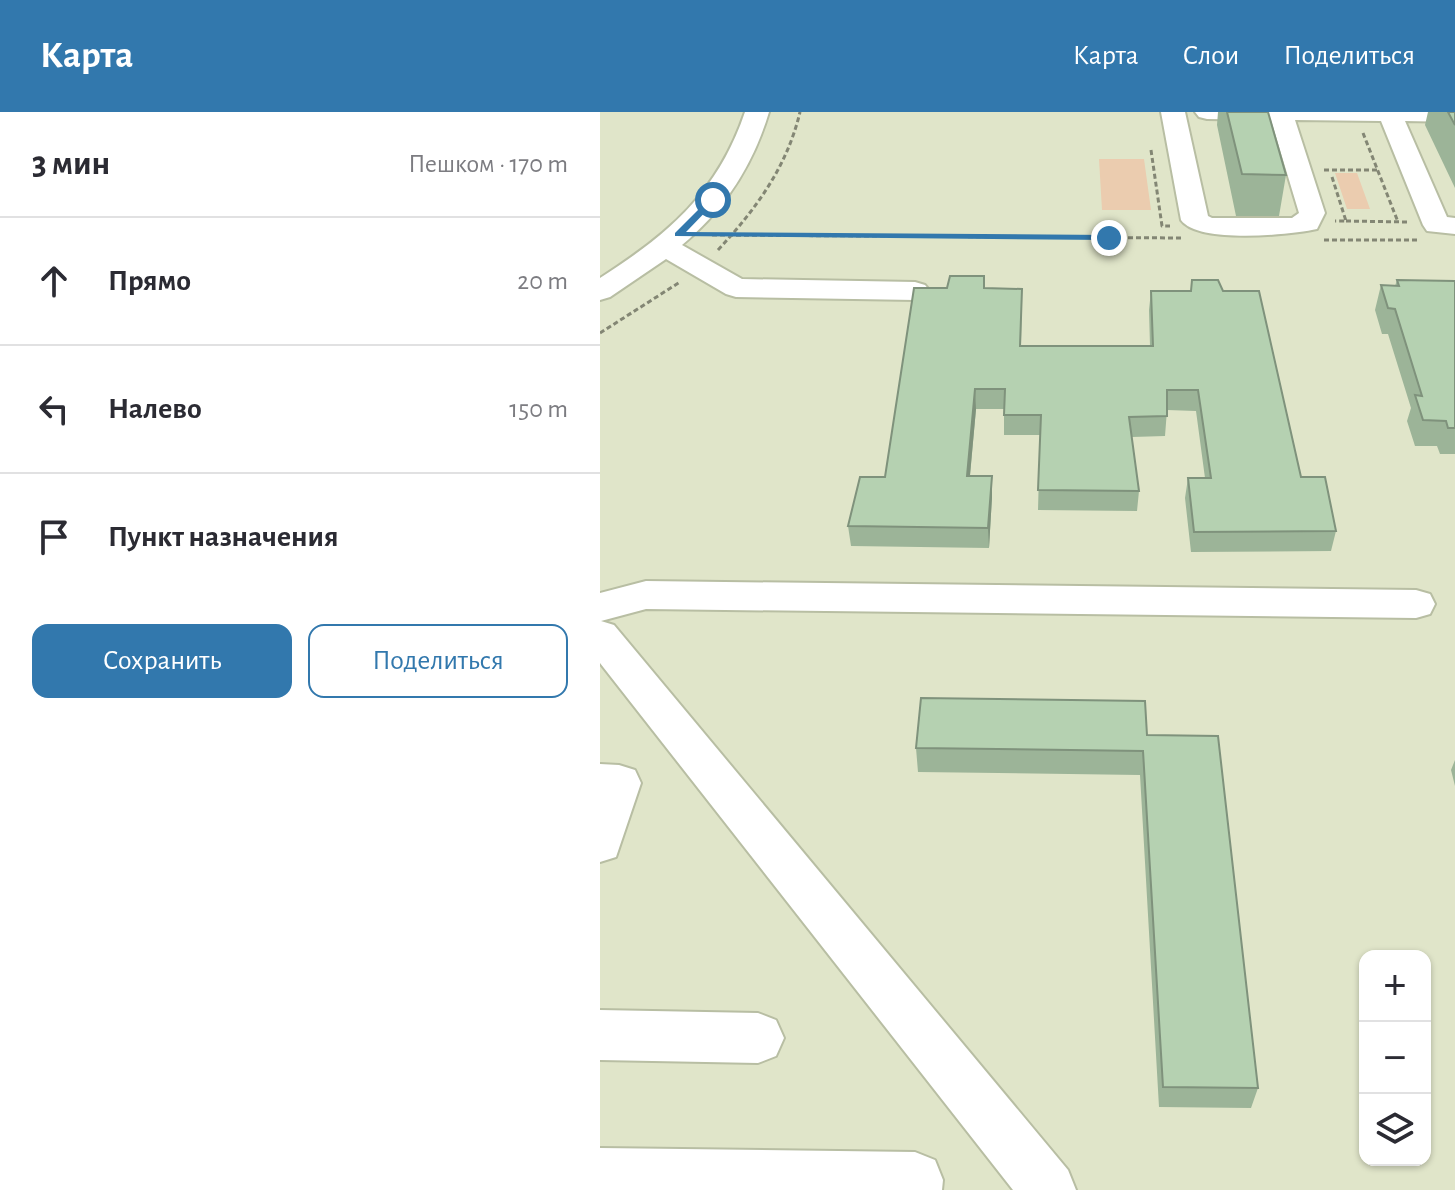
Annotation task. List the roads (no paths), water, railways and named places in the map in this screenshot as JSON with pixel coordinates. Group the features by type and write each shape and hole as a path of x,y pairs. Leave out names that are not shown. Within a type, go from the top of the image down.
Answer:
{"street":[{"path":"600,291 698,217 728,183 748,147 757,112"},
{"path":"1173,112 1195,220 1207,226 1292,226 1307,223 1312,213 1281,112"},
{"path":"1207,112 1455,115"},
{"path":"1389,113 1438,229"},
{"path":"670,240 700,268 736,288 915,291"},
{"path":"600,607 646,595 1416,604"},
{"path":"600,635 1048,1190"},
{"path":"600,782 619,783 600,843"},
{"path":"600,1035 758,1038"},
{"path":"600,1176 915,1180 914,1190"}]}
